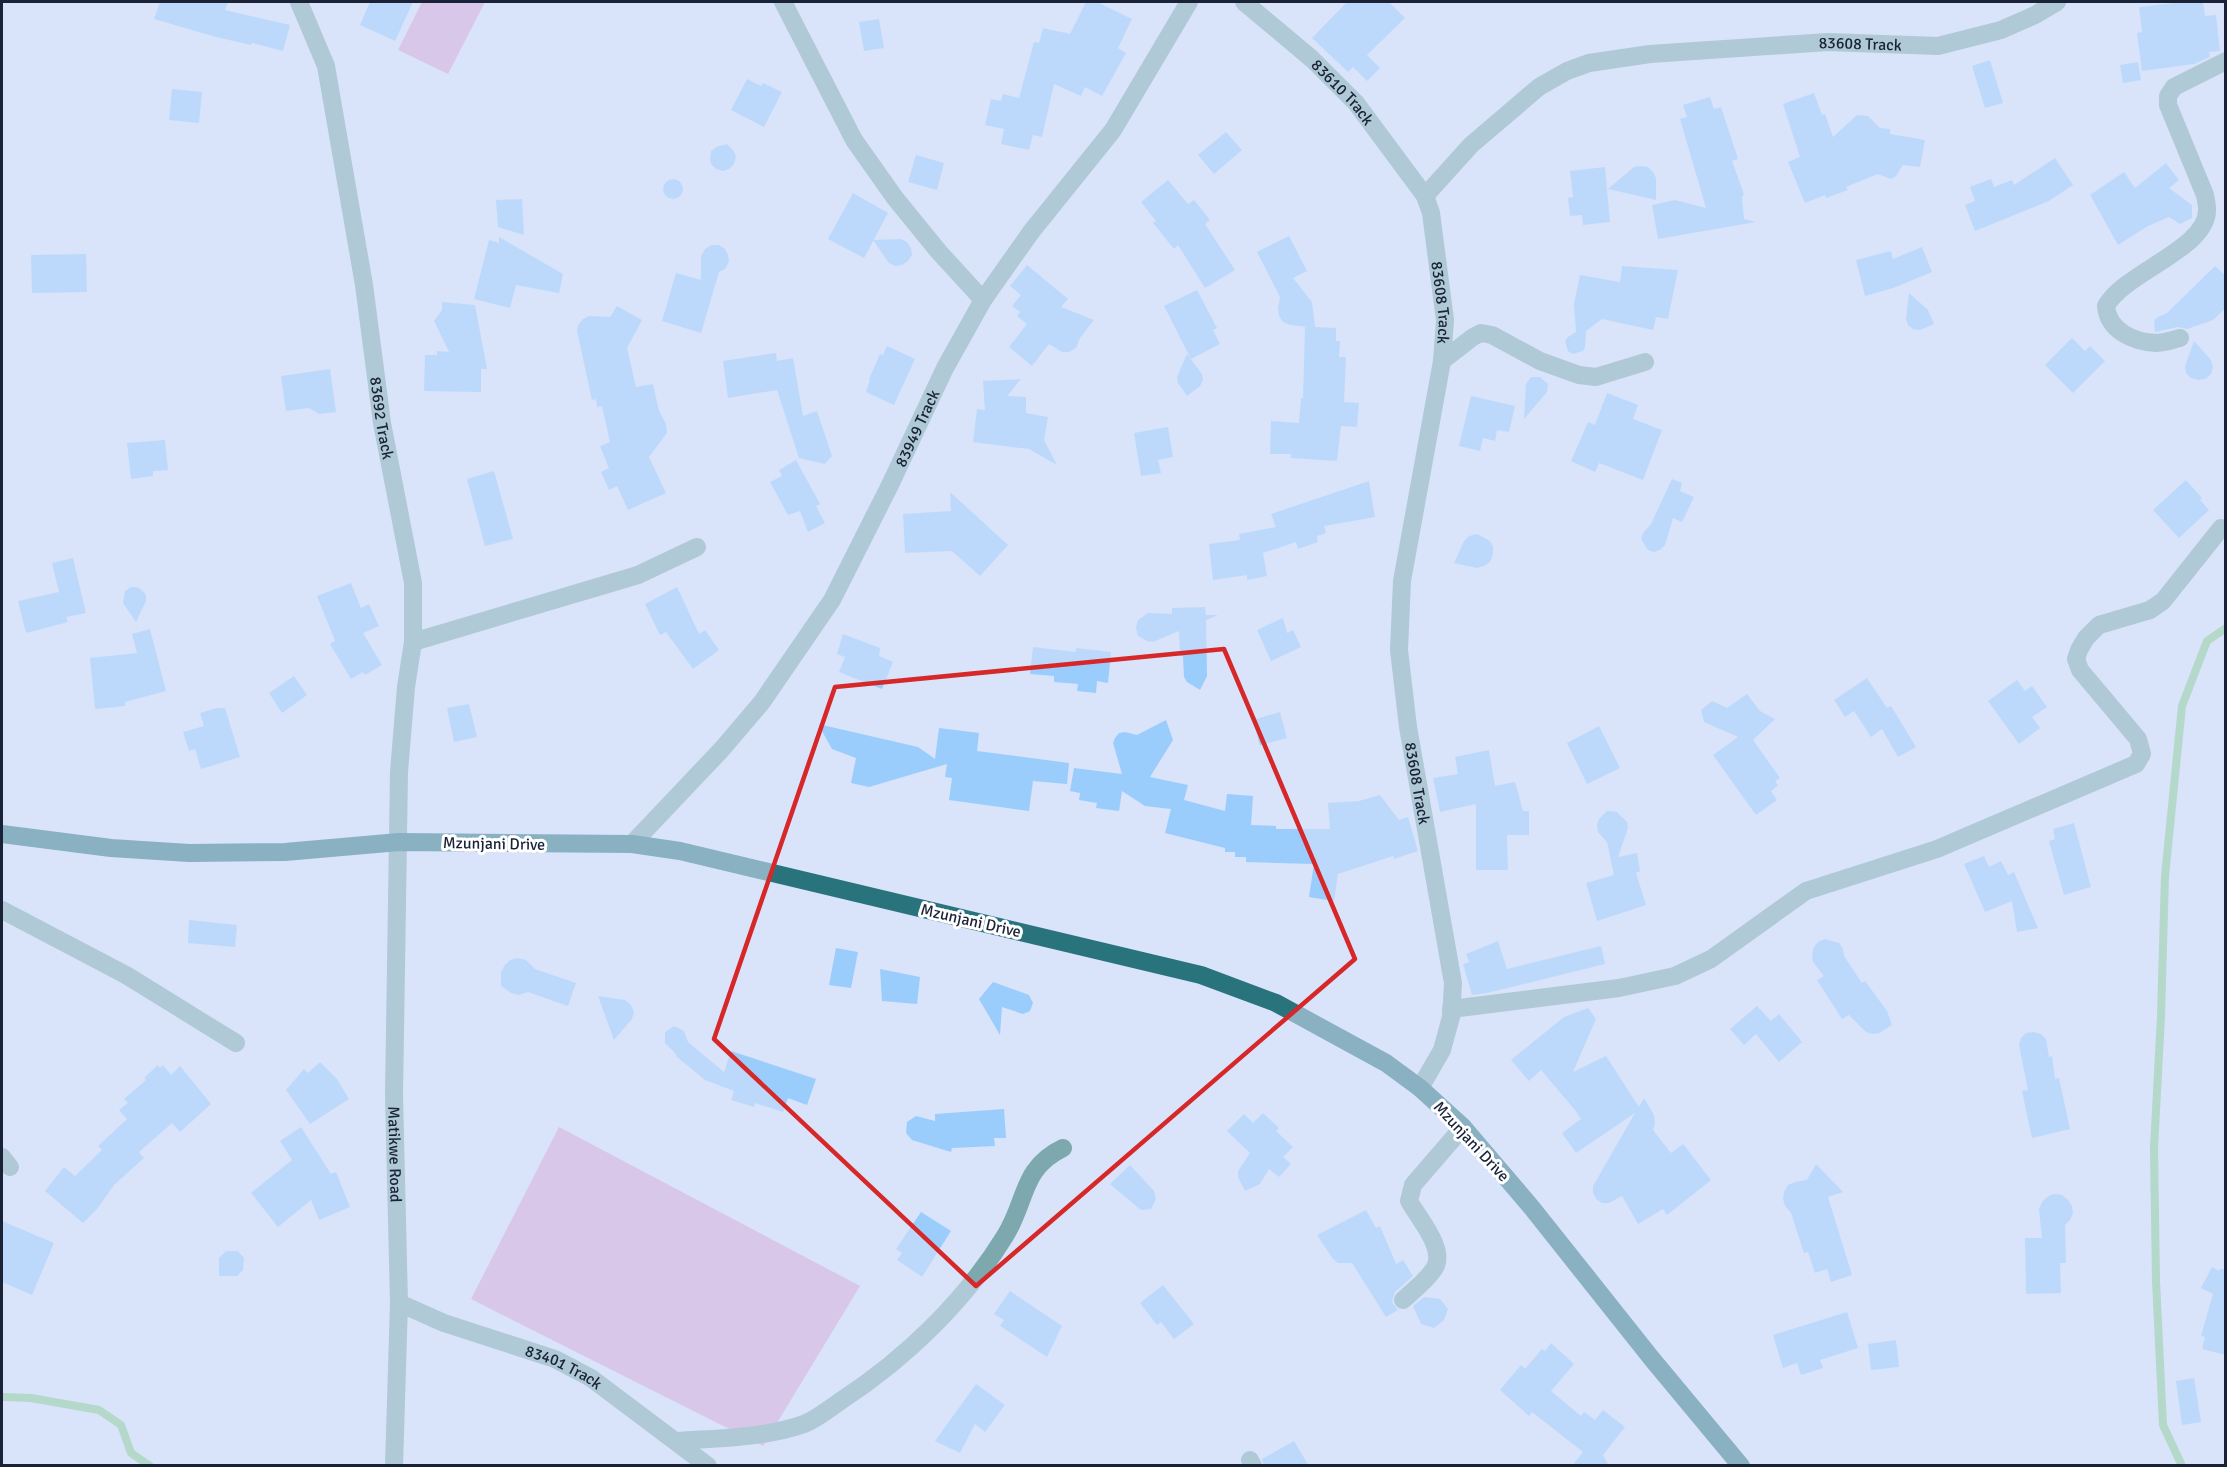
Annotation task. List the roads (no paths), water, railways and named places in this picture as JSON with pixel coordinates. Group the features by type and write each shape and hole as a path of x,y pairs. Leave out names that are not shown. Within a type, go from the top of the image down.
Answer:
{"main road":[{"name":"Mzunjani Drive","path":"2,834 111,848 189,853 285,852 399,842 632,844 680,851 1201,975 1276,1003 1386,1064 1420,1088 1462,1126 1532,1208 1652,1359 1741,1466"}],"street":[{"name":"83692 Track","path":"299,2 327,66 364,285 382,423 413,583 413,642 401,731 399,842"},
{"path":"783,2 854,140 894,198 983,300"},
{"name":"83949 Track","path":"632,844 722,749 762,702 832,600 945,368 983,300 1031,232 1113,130 1189,2"},
{"name":"83610 Track","path":"1244,2 1312,60 1356,103 1425,196"},
{"name":"83608 Track","path":"1420,1088 1442,1050 1451,1009 1453,983 1408,727 1399,650 1402,581 1442,361 1445,320 1431,213 1425,196 1471,145 1531,93 1567,71 1589,63 1650,54 1828,42 1938,46 2001,30 2057,2"},
{"path":"2180,338 2159,343 2142,342 2130,337 2113,325 2106,306 2117,291 2193,240 2203,225 2208,211 2205,195 2168,105 2168,96 2174,87 2226,61"},
{"path":"1442,361 1481,333 1492,335 1540,361 1579,375 1596,377 1645,362"},
{"path":"1451,1009 1619,988 1675,976 1711,959 1806,891 1937,849 2136,764 2142,754 2138,739 2083,675 2076,660 2079,650 2086,638 2099,625 2150,610 2163,601 2221,528"},
{"path":"413,642 638,575 697,547"},
{"name":"Matikwe Road","path":"394,1466 399,1303 394,1096 399,842"},
{"path":"2,910 126,975 236,1043"},
{"path":"1403,1300 1428,1278 1436,1268 1439,1257 1436,1245 1409,1201 1413,1185 1462,1126"},
{"path":"677,1441 776,1432 806,1423 873,1379 942,1317 968,1287 1005,1237 1018,1214 1032,1174 1048,1156 1063,1148"},
{"name":"83401 Track","path":"399,1303 444,1323 555,1359 591,1378 708,1466"}],"waterway":[{"path":"2182,1466 2163,1425 2156,1281 2154,1148 2165,876 2182,706 2207,641 2226,628"},
{"path":"2,1397 31,1398 99,1410 121,1425 131,1453 150,1466"}]}
